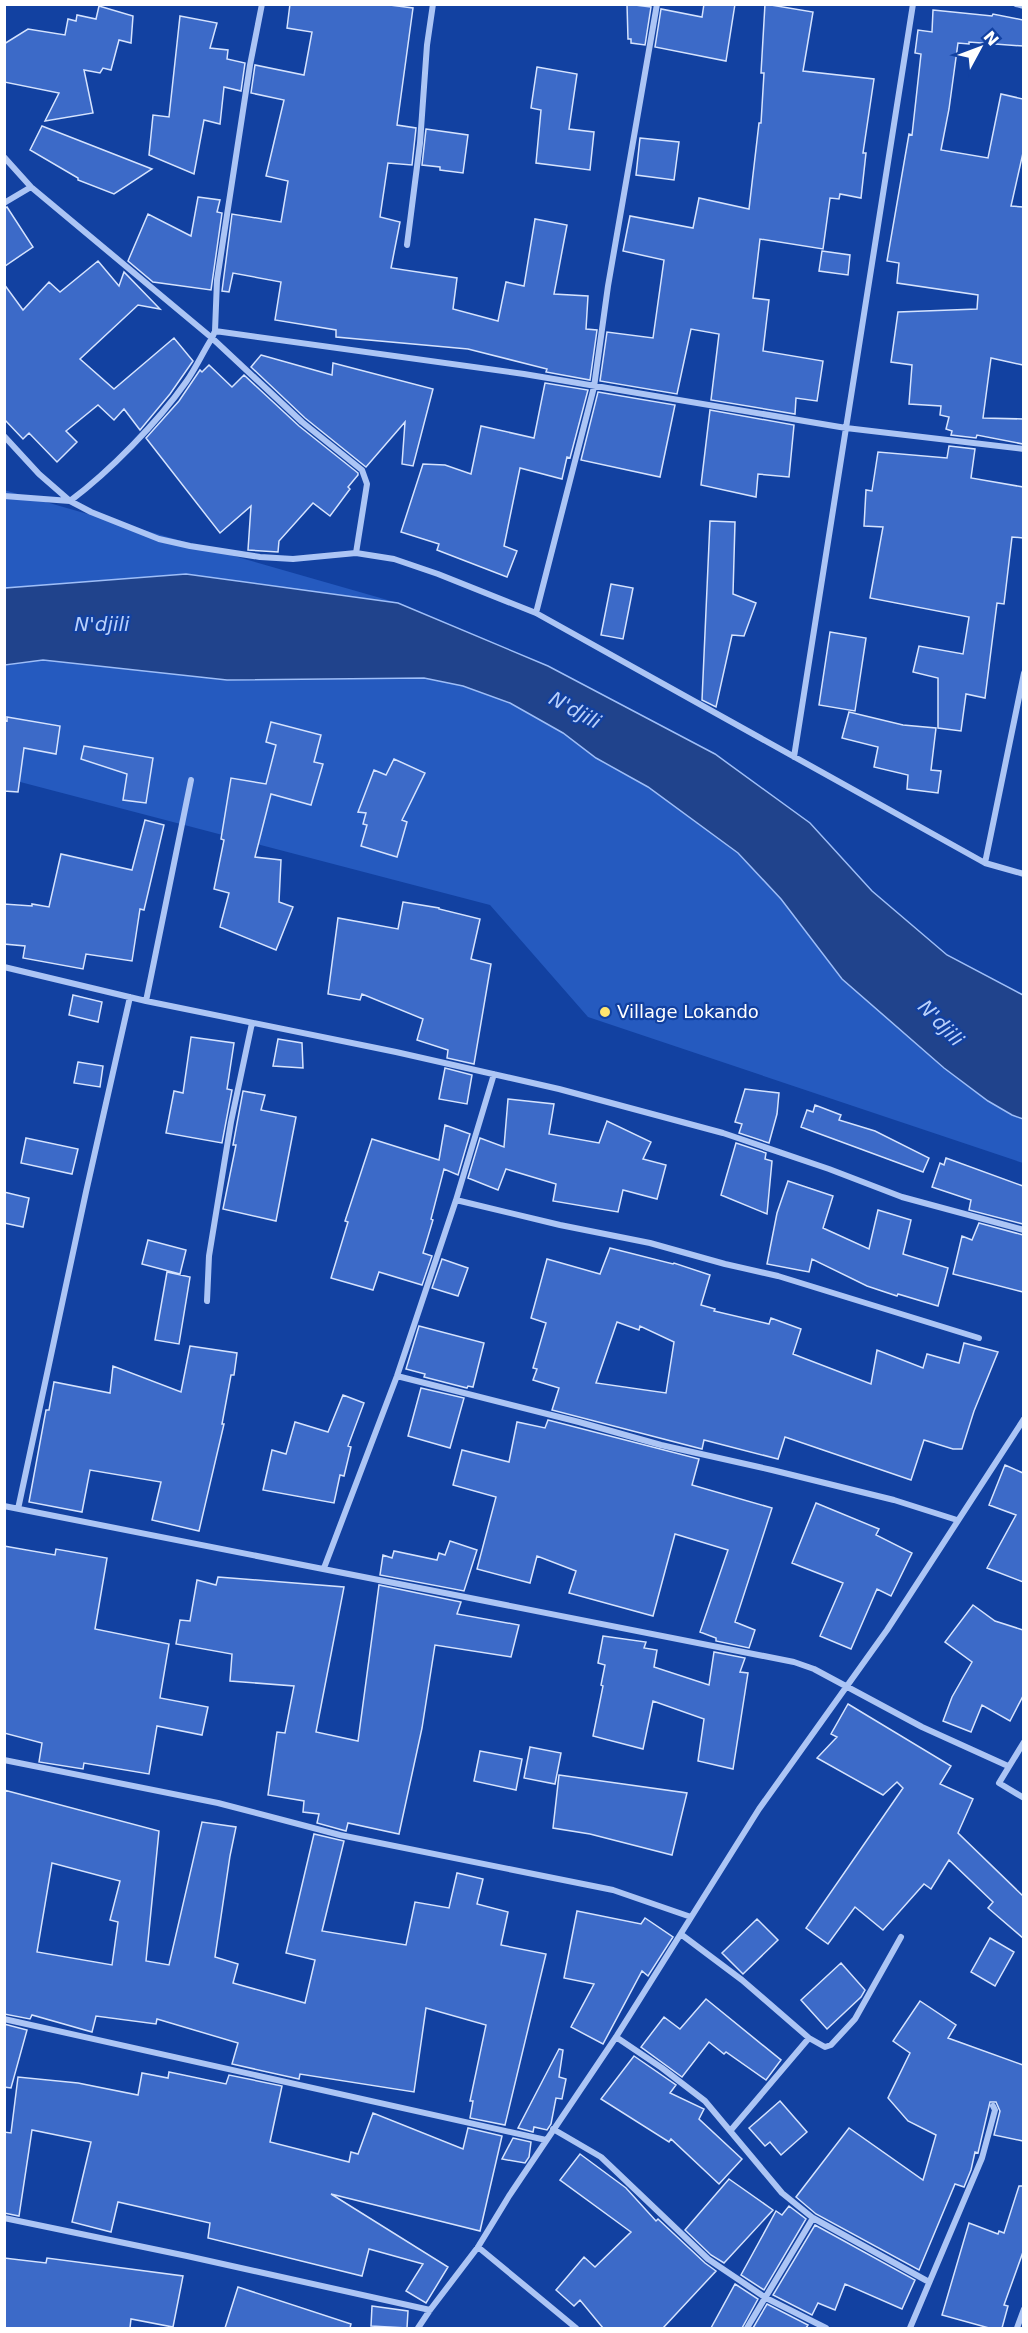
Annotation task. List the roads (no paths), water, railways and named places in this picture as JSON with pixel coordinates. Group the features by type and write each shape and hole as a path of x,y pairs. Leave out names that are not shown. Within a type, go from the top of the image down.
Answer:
{"street":[{"path":"4,495 27,499 70,501 106,470 166,408 187,380 212,338 215,331 217,280 250,65 262,4"},
{"path":"407,245 420,143 427,45 433,4"},
{"path":"536,613 594,387 608,286 657,4"},
{"path":"795,757 914,4"},
{"path":"1016,4 1023,6"},
{"path":"4,157 31,187 212,338 302,423 362,470 367,484 356,553"},
{"path":"4,203 31,187"},
{"path":"215,331 524,374 846,428 1023,449"},
{"path":"4,436 39,474 70,501 91,512 159,539 260,557 293,559 356,553 394,559 448,577 536,613 985,863 1023,874"},
{"path":"985,863 1023,673"},
{"path":"146,1001 191,780"},
{"path":"4,968 130,998 560,1089 723,1133 830,1169 902,1197 1023,1230"},
{"path":"18,1509 130,998"},
{"path":"207,1301 209,1256 229,1134 252,1023"},
{"path":"324,1569 397,1376 456,1200 494,1074"},
{"path":"456,1200 560,1225 650,1243 778,1276 979,1338"},
{"path":"397,1376 661,1445 894,1500 957,1520"},
{"path":"418,2328 478,2247 553,2129 682,1935 759,1809 887,1630 1023,1419"},
{"path":"4,1506 794,1662 814,1669 922,1727 1008,1766"},
{"path":"1023,1742 999,1783 1023,1798"},
{"path":"4,1760 218,1803 340,1835 613,1890 691,1917"},
{"path":"682,1935 742,1980 809,2038 825,2048 831,2045 855,2019 901,1937"},
{"path":"4,2019 546,2140"},
{"path":"615,2037 662,2068 705,2101 782,2193 813,2218 929,2282"},
{"path":"731,2130 809,2038"},
{"path":"910,2328 982,2158 995,2110 993,2106"},
{"path":"553,2129 601,2157 708,2259 766,2298 826,2328"},
{"path":"4,2218 430,2310"},
{"path":"747,2328 813,2218"},
{"path":"478,2247 576,2328"},
{"path":"1017,2328 1023,2309"}],"water":[{"name":"N'djili","path":"186,574 398,603 548,666 715,754 810,823 872,891 947,955 1023,995 1023,1119 988,1101 944,1068 842,979 781,899 738,853 648,787 596,758 563,733 510,703 463,686 424,678 227,680 43,660 5,665 5,588"}],"place":[{"name":"Village Lokando","path":"605,1012"}]}
